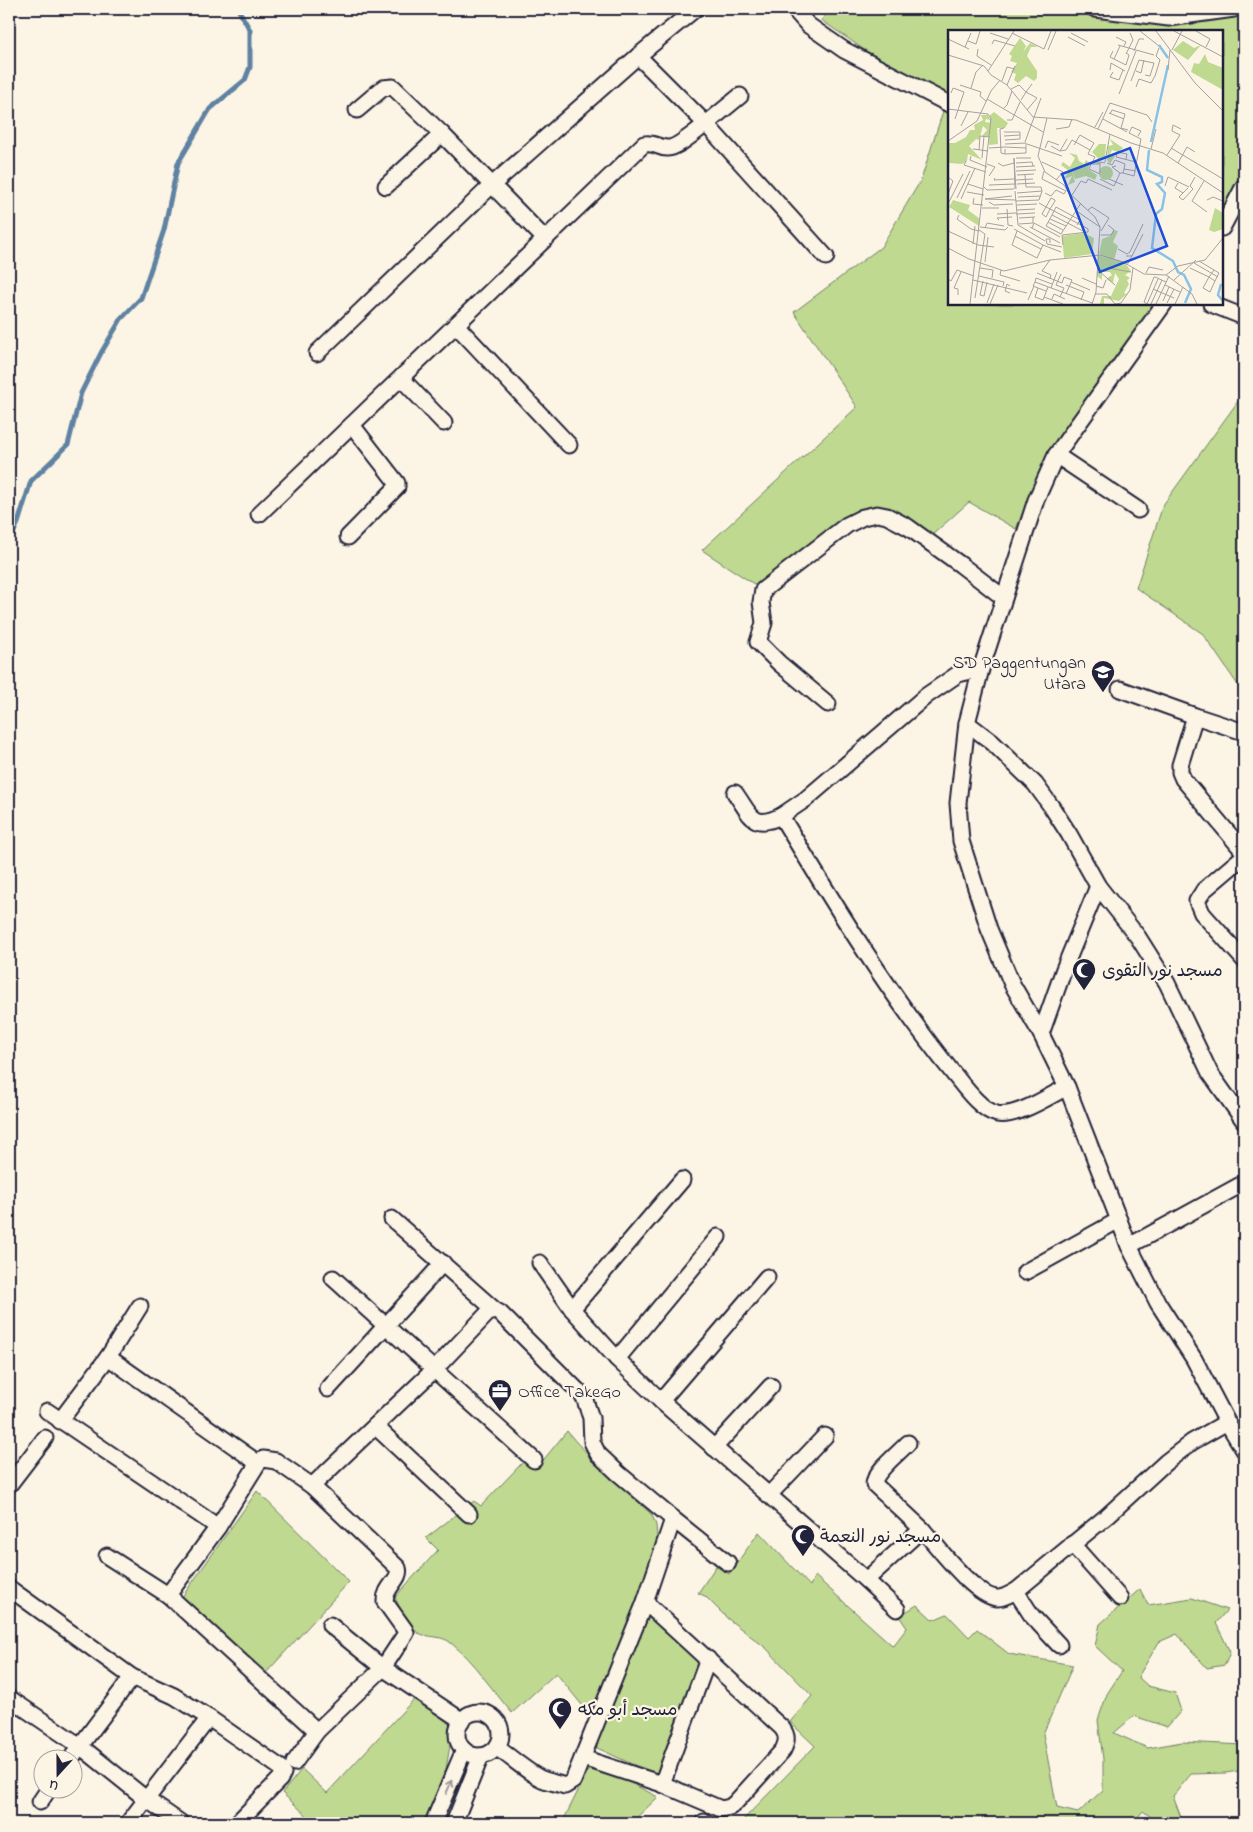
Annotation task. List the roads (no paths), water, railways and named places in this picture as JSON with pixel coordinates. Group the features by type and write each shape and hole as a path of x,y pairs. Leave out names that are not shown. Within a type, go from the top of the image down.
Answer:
{"street":[{"path":"317,353 492,185 638,56 695,9"},
{"path":"794,9 808,25 844,50 948,103"},
{"path":"1095,9 1169,18 1234,9"},
{"path":"638,56 706,124 826,258"},
{"path":"357,110 383,88 393,87 545,239"},
{"path":"259,514 644,144 652,143 671,149 740,96"},
{"path":"386,186 442,134"},
{"path":"1223,226 1244,186"},
{"path":"1163,305 1056,455 1036,500 981,669 967,723 958,803 961,841 989,929 1012,984 1041,1034 1067,1087 1129,1246 1158,1303 1194,1359 1244,1450"},
{"path":"1214,305 1244,317"},
{"path":"456,326 569,445"},
{"path":"401,378 444,423"},
{"path":"348,537 397,487 397,483 352,425"},
{"path":"1056,455 1138,510"},
{"path":"828,704 779,663 758,642 764,623 761,596 763,590 847,525 867,515 887,516 908,527 1004,598"},
{"path":"735,793 755,820 761,823 768,823 782,816 841,770 880,734 926,696 958,674 981,669"},
{"path":"1120,690 1241,733"},
{"path":"1195,716 1180,765 1180,772 1183,779 1244,852"},
{"path":"967,723 992,742 1035,784 1069,834 1098,886 1138,937 1156,964 1210,1073 1244,1121"},
{"path":"782,816 816,874 908,1015 968,1092 985,1108 998,1114 1016,1112 1067,1087"},
{"path":"1244,856 1204,890 1197,901 1202,913 1244,960"},
{"path":"1041,1034 1064,969 1098,886"},
{"path":"572,1309 682,1180"},
{"path":"1129,1246 1244,1183"},
{"path":"392,1220 500,1313 584,1397 590,1418 592,1442 598,1454 618,1473 728,1563"},
{"path":"1025,1272 1119,1220"},
{"path":"617,1359 718,1237"},
{"path":"328,1389 388,1326 443,1263"},
{"path":"540,1263 572,1309 617,1359 661,1401 897,1609"},
{"path":"661,1401 767,1277"},
{"path":"333,1278 436,1369 534,1460"},
{"path":"60,1421 108,1357 140,1306"},
{"path":"312,1486 436,1369 488,1313 496,1311"},
{"path":"108,1357 258,1463"},
{"path":"714,1448 771,1386"},
{"path":"47,1411 218,1528"},
{"path":"908,1443 877,1474 874,1484 922,1529 981,1592 996,1598 1003,1598 1016,1591 1107,1516 1166,1462 1192,1442 1227,1422"},
{"path":"375,1426 469,1514"},
{"path":"769,1495 825,1436"},
{"path":"9,1485 45,1438"},
{"path":"168,1595 218,1528 258,1463 263,1459 273,1459 312,1486 399,1570 398,1576 385,1593 384,1600 406,1633 383,1668 317,1731 294,1763"},
{"path":"498,1745 496,1748 542,1779 564,1786 573,1782 645,1602 673,1519"},
{"path":"866,1580 922,1529"},
{"path":"1072,1544 1120,1598"},
{"path":"107,1556 168,1595 317,1731"},
{"path":"9,1588 132,1677 174,1696 282,1768 283,1773 280,1779 243,1822"},
{"path":"1016,1591 1032,1616 1059,1646"},
{"path":"583,1758 662,1784 721,1809 730,1807 783,1750 787,1742 786,1734 782,1728 645,1602"},
{"path":"330,1624 383,1668 461,1720"},
{"path":"662,1784 708,1659"},
{"path":"77,1750 132,1677"},
{"path":"9,1698 80,1746 181,1823"},
{"path":"477,1711 489,1714 498,1722 500,1727 501,1739 498,1745 490,1753 481,1756 472,1755 464,1750 457,1739 456,1732 461,1720 466,1715 477,1711"},
{"path":"128,1823 209,1718"},
{"path":"433,1823 464,1750"},
{"path":"454,1823 481,1756"}],"waterway":[{"path":"9,542 18,523 31,481 68,445 81,393 121,319 141,298 164,230 178,163 210,109 245,80 250,67 250,30 238,9"}],"place":[{"name":"SD Paggentungan Utara","path":"1103,693"},
{"name":"مسجد نور التقوى","path":"1084,991"},
{"name":"Office TakeGo","path":"500,1412"},
{"name":"مسجد نور النعمة","path":"803,1557"},
{"name":"مسجد أبو مكه","path":"560,1730"}]}
